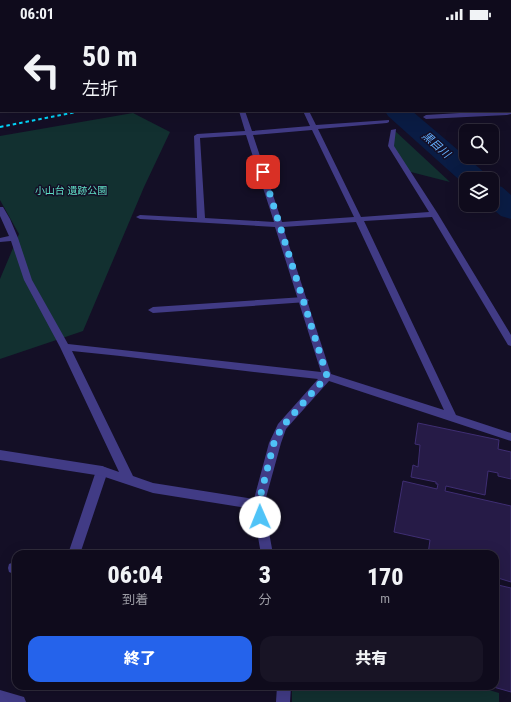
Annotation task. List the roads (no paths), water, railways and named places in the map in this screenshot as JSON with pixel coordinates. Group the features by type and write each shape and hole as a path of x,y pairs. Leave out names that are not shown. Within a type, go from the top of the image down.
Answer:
{"street":[{"path":"242,112 280,225 327,376"},
{"path":"307,112 452,418"},
{"path":"426,117 511,112"},
{"path":"201,221 197,136 315,128 387,121"},
{"path":"394,130 391,146 434,214 511,343"},
{"path":"0,209 14,238 28,280 65,347 129,480"},
{"path":"140,217 280,225 434,214"},
{"path":"0,240 14,238"},
{"path":"153,310 304,300"},
{"path":"65,347 327,376 511,437"},
{"path":"266,550 258,505 274,443 282,427 327,376"},
{"path":"0,455 102,471 153,488 258,505"},
{"path":"75,550 102,471"},
{"path":"283,702 284,690"},
{"path":"0,697 19,702"}],"waterway":[{"name":"黒目川","path":"398,112 467,172"},
{"name":"黒目川","path":"499,199 511,210"}],"railway":[{"path":"0,127 76,112"}],"park label":[{"name":"小山台 遺跡公園","path":"71,190"}]}
